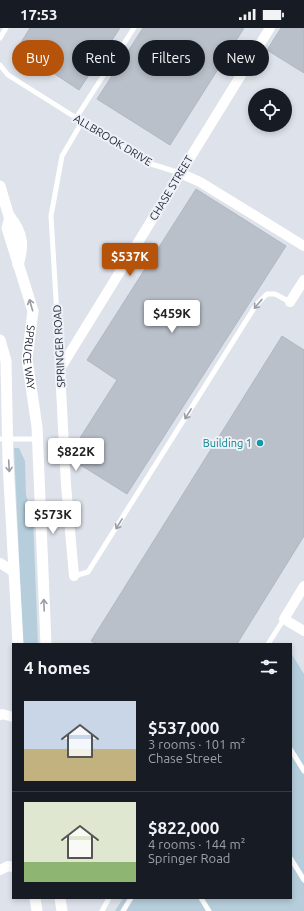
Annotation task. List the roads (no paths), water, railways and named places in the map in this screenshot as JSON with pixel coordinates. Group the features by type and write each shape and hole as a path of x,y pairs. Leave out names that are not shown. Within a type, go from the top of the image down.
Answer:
{"street":[{"name":"CHASE STREET","path":"60,369 270,28"},
{"name":"ALLBROOK DRIVE","path":"180,174 200,182 304,246"},
{"name":"SPRUCE WAY","path":"0,186 7,218 18,250 18,265 33,311 27,360 38,439 46,643"},
{"path":"290,302 304,280"},
{"path":"0,340 6,361 7,427 4,439 18,643"},
{"name":"SPRINGER ROAD","path":"60,369 66,485 74,576"},
{"path":"0,563 14,572"},
{"path":"304,586 284,619 304,631"},
{"path":"1,714 12,717"},
{"path":"35,899 37,911"},
{"path":"60,899 62,911"}],"lane":[{"path":"0,38 6,28"},
{"path":"76,118 134,28"},
{"name":"ALLBROOK DRIVE","path":"0,66 8,75 148,163 180,174"},
{"name":"SPRINGER ROAD","path":"60,369 51,216 62,156 82,122"},
{"path":"74,576 88,572 256,305 267,294 275,294 290,302"},
{"path":"4,439 38,439"},
{"path":"269,643 284,619"},
{"path":"292,752 304,771"},
{"path":"292,861 304,880"},
{"path":"102,911 109,899"},
{"path":"123,911 130,899"},
{"path":"202,899 209,911"}],"place":[{"name":"Building 1","path":"260,443"}]}
